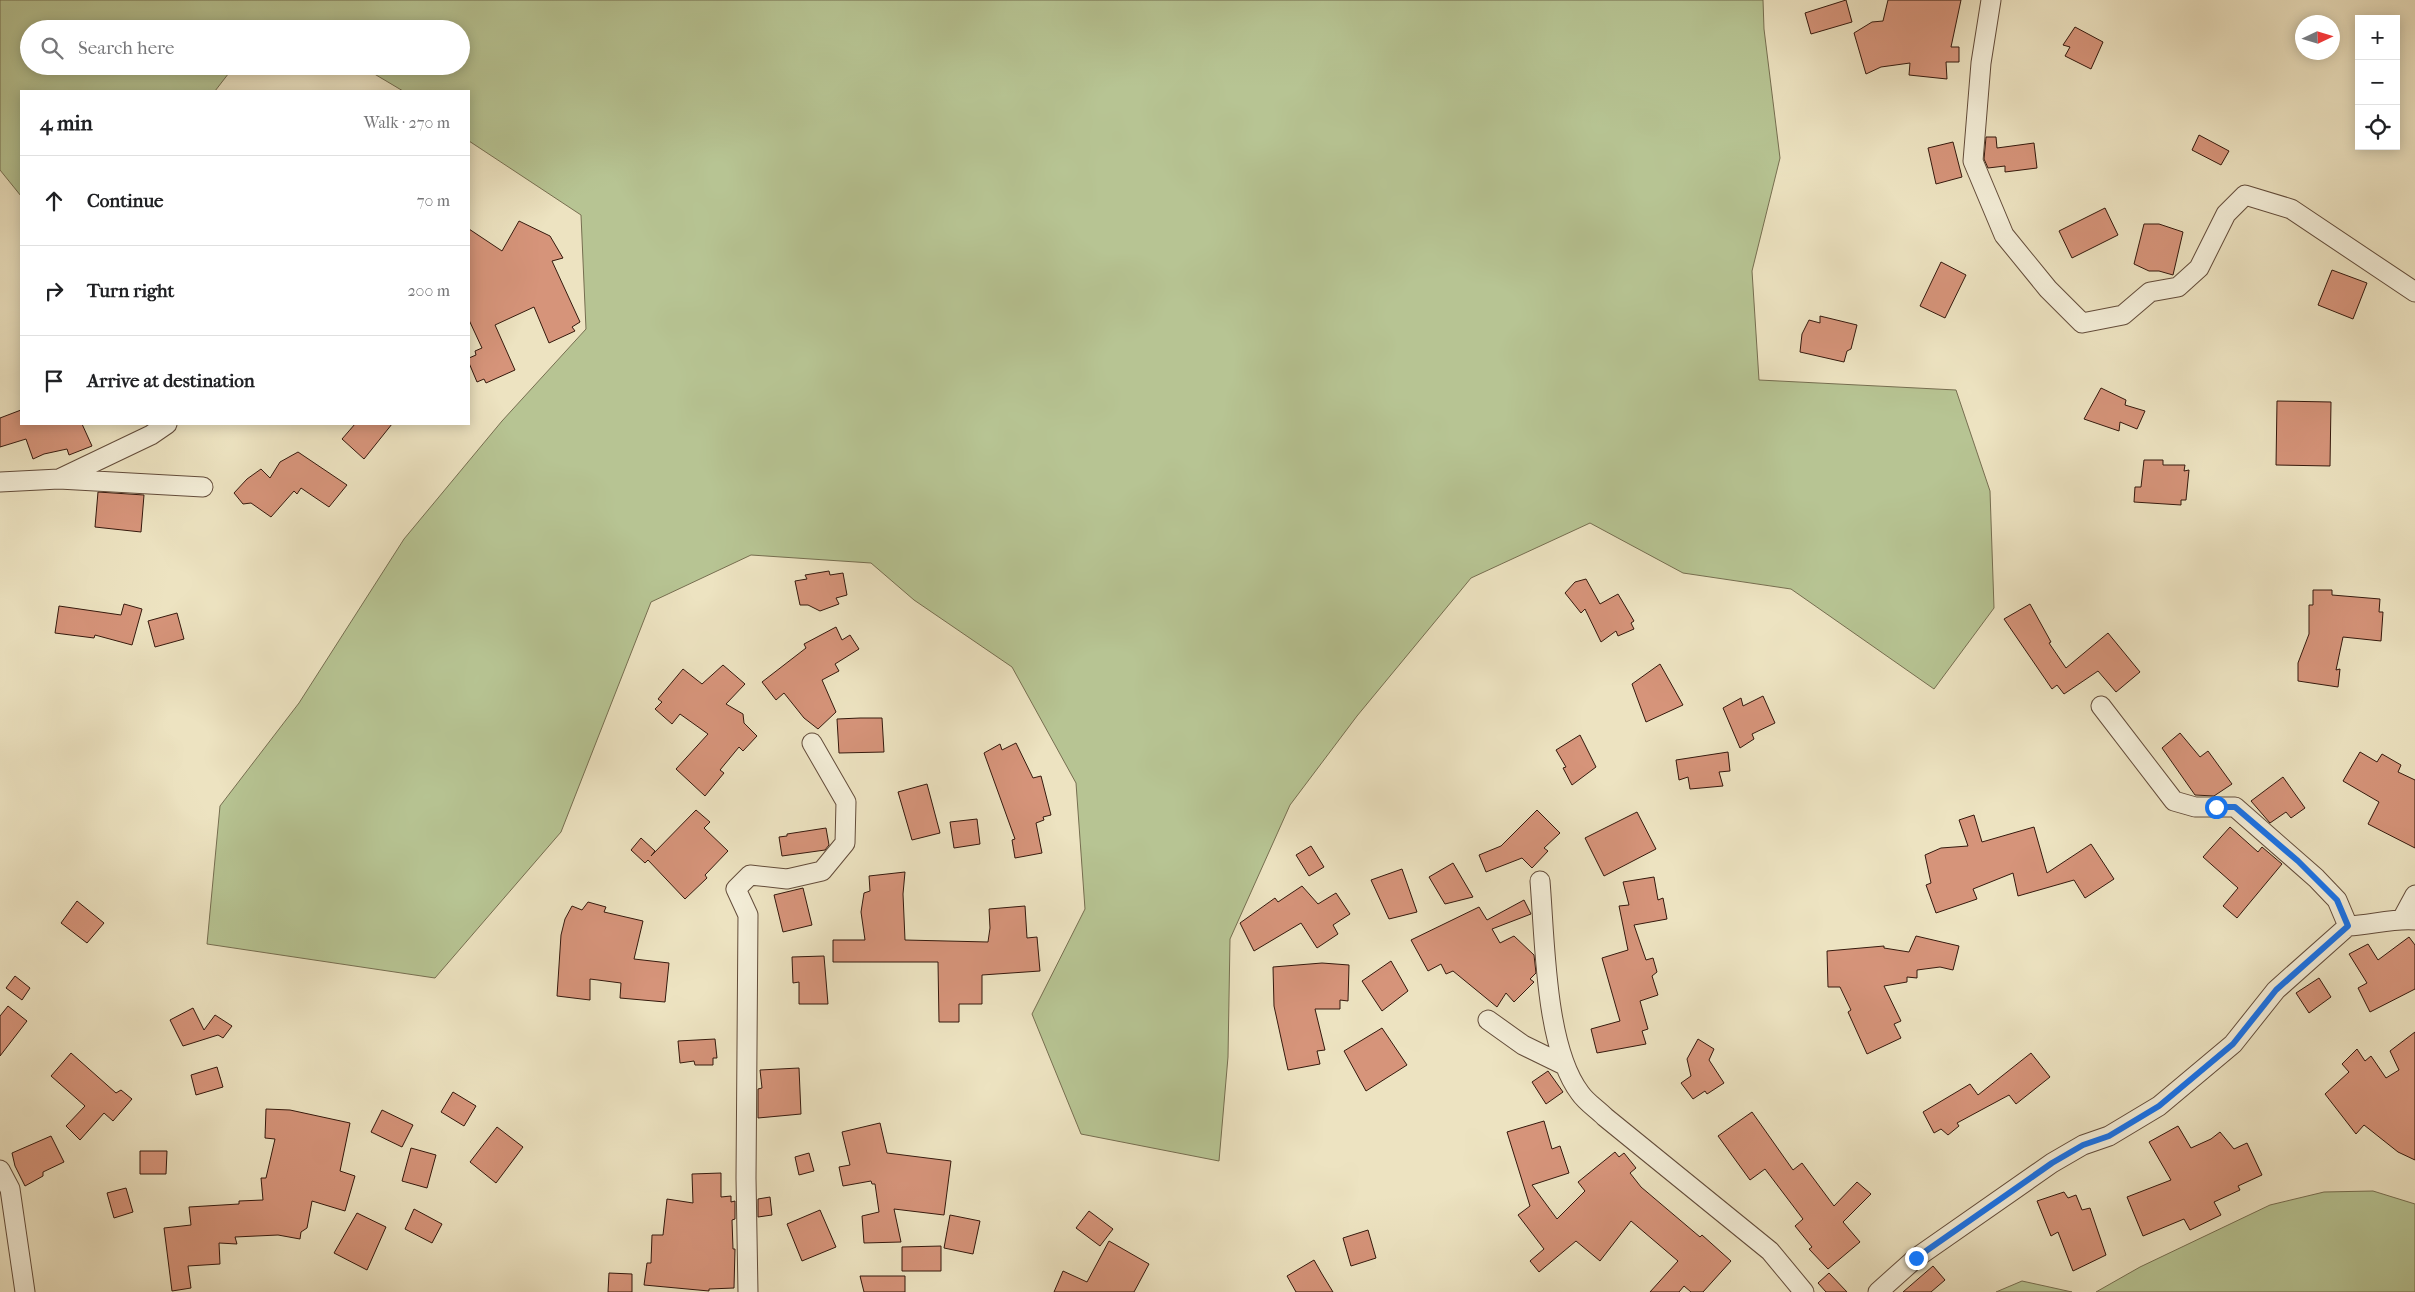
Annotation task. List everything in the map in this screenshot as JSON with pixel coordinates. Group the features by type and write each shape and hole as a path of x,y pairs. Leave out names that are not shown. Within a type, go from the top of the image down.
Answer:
{"street":[{"path":"1991,0 1981,63 1973,161 2004,234 2048,290 2082,323 2123,315 2150,292 2178,287 2199,268 2226,214 2245,195 2291,210 2415,292"},
{"path":"60,479 151,435 166,425"},
{"path":"0,482 60,479 203,487"},
{"path":"2101,706 2174,800 2183,805 2235,807 2316,878 2337,900 2348,926"},
{"path":"748,1292 746,1178 748,915 736,889 750,875 787,879 822,871 846,843 846,802 812,743"},
{"path":"1540,881 1553,1019 1564,1065 1580,1094 1770,1251 1804,1292"},
{"path":"1878,1292 1916,1258 2052,1163 2083,1145 2109,1136 2159,1106 2233,1044 2276,990 2348,926 2366,926 2408,920 2415,895"},
{"path":"1488,1020 1523,1045 1564,1065"},
{"path":"0,1170 10,1189 25,1292"}],"green space":[{"path":"0,0 1763,0 1764,29 1780,158 1752,271 1759,380 1956,390 1990,491 1994,608 1934,689 1791,589 1683,573 1590,523 1471,578 1357,716 1290,805 1230,939 1228,1057 1219,1161 1081,1134 1032,1014 1085,909 1076,783 1012,667 914,600 871,563 751,555 651,602 561,832 435,978 207,944 220,806 299,703 404,539 502,421 586,329 581,215 470,142 470,90 401,90 376,75 470,75 470,20 20,20 20,75 227,75 216,90 20,90 20,195 0,170"},
{"path":"2373,1191 2415,1204 2415,1292 2096,1292 2140,1267 2270,1205 2324,1192"},
{"path":"2022,1281 2072,1292 1996,1292"}],"building":[{"path":"1846,0 1852,22 1811,34 1805,13"},
{"path":"1888,0 1961,0 1951,47 1959,47 1959,62 1946,62 1947,79 1909,75 1910,63 1881,67 1866,74 1854,33 1872,22 1883,21"},
{"path":"2075,27 2103,42 2091,69 2065,56 2070,47 2063,45"},
{"path":"2199,135 2229,151 2221,165 2192,150"},
{"path":"1986,137 1996,137 1997,148 2034,143 2037,168 2005,172 2005,166 1988,168 1984,159"},
{"path":"1953,142 1962,177 1936,184 1928,148"},
{"path":"2105,208 2118,235 2072,258 2059,231"},
{"path":"519,221 550,236 563,258 552,261 580,322 572,327 575,331 549,343 534,307 495,325 515,370 486,383 484,379 477,382 470,365 470,358 476,355 475,351 482,348 470,322 470,230 502,251"},
{"path":"2144,224 2159,224 2183,232 2173,275 2159,271 2149,271 2134,264"},
{"path":"1941,262 1966,275 1945,318 1920,306"},
{"path":"2332,270 2367,283 2353,319 2318,305"},
{"path":"1820,316 1857,325 1851,349 1847,351 1844,362 1800,352 1802,334 1809,320 1820,323"},
{"path":"2101,388 2126,400 2125,405 2145,411 2137,429 2120,422 2119,431 2084,419"},
{"path":"2277,401 2331,402 2330,466 2276,465"},
{"path":"20,410 20,425 82,425 92,446 69,455 67,449 44,454 33,459 26,439 0,447 0,418"},
{"path":"354,425 391,425 364,459 342,439"},
{"path":"298,452 347,485 329,507 301,488 297,494 294,491 271,517 251,503 243,504 234,493 247,479 261,469 270,478 280,462"},
{"path":"2144,460 2163,460 2163,465 2185,465 2184,471 2189,470 2186,500 2181,500 2181,505 2134,502 2135,487 2141,487"},
{"path":"98,492 144,495 141,532 95,527"},
{"path":"829,571 830,575 843,573 847,595 836,598 839,604 820,611 808,605 800,605 795,581 807,579 805,575"},
{"path":"1586,579 1600,604 1618,594 1634,621 1631,623 1634,629 1618,636 1616,631 1601,642 1585,609 1581,613 1565,593 1575,582"},
{"path":"2313,590 2332,590 2332,595 2380,599 2379,612 2383,612 2381,641 2343,637 2336,670 2340,669 2338,687 2298,681 2298,663 2309,634 2309,605 2313,605"},
{"path":"124,604 142,609 132,645 95,635 94,638 55,633 59,606 121,615"},
{"path":"2030,604 2051,642 2049,643 2066,668 2108,633 2140,672 2116,692 2098,671 2064,694 2057,685 2052,689 2004,619"},
{"path":"177,613 184,639 155,647 148,621"},
{"path":"836,627 842,640 850,635 859,649 835,664 839,671 822,680 836,712 818,729 804,718 784,693 776,700 762,682 806,648 804,644"},
{"path":"1660,664 1683,705 1646,722 1632,684"},
{"path":"723,665 745,684 726,704 743,714 744,723 757,736 743,751 739,747 720,770 724,773 705,796 676,769 708,734 680,714 672,724 655,709 662,702 658,699 683,669 702,684"},
{"path":"1763,696 1775,723 1752,734 1754,739 1740,748 1723,708 1741,698 1743,706"},
{"path":"882,718 884,752 839,753 837,719"},
{"path":"2180,733 2200,757 2208,751 2232,784 2214,796 2195,795 2162,748"},
{"path":"1580,735 1596,767 1572,785 1563,768 1566,767 1556,750"},
{"path":"1016,743 1033,778 1041,776 1051,815 1043,817 1044,820 1036,823 1042,853 1015,858 1012,840 1015,839 984,753 1000,744 1002,750"},
{"path":"1728,752 1730,771 1719,772 1723,786 1690,789 1688,777 1679,780 1676,760"},
{"path":"2360,752 2377,762 2382,754 2401,765 2398,772 2415,780 2415,848 2368,824 2379,802 2343,781"},
{"path":"2283,777 2305,808 2291,818 2286,812 2270,823 2251,801"},
{"path":"927,784 940,833 912,840 898,792"},
{"path":"696,810 710,822 704,828 728,851 705,875 707,878 685,899 648,860 645,863 631,850 641,838 655,851 651,856"},
{"path":"1537,810 1560,833 1544,848 1548,851 1532,868 1522,858 1486,872 1479,855 1501,846"},
{"path":"1637,812 1656,849 1604,876 1585,838"},
{"path":"1974,815 1982,842 2034,827 2047,873 2091,844 2114,879 2085,898 2074,880 2018,896 2013,873 1973,889 1977,899 1936,913 1926,885 1931,883 1925,855 1941,848 1968,846 1959,820"},
{"path":"977,819 980,844 954,848 950,822"},
{"path":"2230,827 2258,852 2262,847 2282,864 2237,918 2223,906 2238,888 2203,857"},
{"path":"826,828 829,845 825,850 782,856 779,837"},
{"path":"1311,846 1324,867 1309,876 1296,855"},
{"path":"1453,863 1473,897 1445,904 1429,877"},
{"path":"1402,869 1417,912 1389,919 1371,880"},
{"path":"905,872 903,894 905,940 988,942 990,928 989,909 1025,906 1027,938 1037,937 1040,971 982,975 982,1004 959,1004 959,1022 939,1022 938,962 833,962 833,940 865,940 861,912 864,893 870,891 869,876"},
{"path":"1654,877 1658,900 1663,898 1667,919 1634,925 1646,960 1653,958 1657,972 1652,976 1658,995 1640,1001 1648,1029 1642,1031 1646,1044 1597,1053 1591,1029 1620,1021 1602,958 1628,950 1619,906 1629,905 1623,882"},
{"path":"1302,886 1318,904 1336,893 1350,914 1333,925 1338,934 1317,948 1301,923 1254,951 1240,923 1275,898 1278,902"},
{"path":"803,888 812,925 783,932 774,895"},
{"path":"1524,900 1531,914 1492,929 1500,943 1514,936 1534,955 1536,973 1530,979 1534,982 1514,1002 1506,993 1497,1007 1453,971 1446,974 1441,964 1428,971 1411,940 1479,907 1487,920"},
{"path":"77,901 104,923 87,943 61,923"},
{"path":"588,902 606,907 604,912 643,921 634,959 669,963 665,1002 620,998 621,983 590,979 590,1000 557,996 561,935 565,919 572,906 582,910"},
{"path":"1916,936 1959,946 1953,970 1940,967 1917,970 1917,978 1907,977 1907,982 1884,986 1901,1021 1894,1024 1901,1038 1867,1054 1848,1012 1851,1010 1840,987 1828,987 1827,951 1884,946 1884,948 1909,952"},
{"path":"2409,937 2415,945 2415,989 2370,1012 2358,988 2367,983 2349,954 2368,944 2378,960"},
{"path":"824,956 828,1004 799,1004 799,982 793,983 792,957"},
{"path":"1391,961 1408,991 1382,1011 1362,981"},
{"path":"1322,963 1349,965 1348,1001 1340,1000 1340,1009 1315,1009 1325,1050 1317,1051 1320,1064 1288,1070 1274,1006 1273,967"},
{"path":"15,976 30,988 22,1000 6,988"},
{"path":"2319,978 2331,997 2309,1013 2296,993"},
{"path":"8,1006 27,1021 0,1056 0,1016"},
{"path":"193,1008 204,1030 215,1015 232,1026 223,1038 218,1035 183,1046 170,1020"},
{"path":"1382,1028 1407,1065 1366,1091 1344,1051"},
{"path":"2415,1032 2415,1160 2398,1152 2364,1125 2356,1134 2325,1094 2349,1072 2342,1064 2357,1049 2365,1061 2371,1056 2386,1078 2399,1070 2390,1051"},
{"path":"715,1039 717,1058 713,1058 713,1065 695,1065 694,1061 680,1063 678,1041"},
{"path":"1698,1039 1714,1049 1709,1060 1724,1083 1707,1094 1705,1091 1693,1099 1681,1083 1691,1076 1687,1059"},
{"path":"71,1053 116,1093 121,1090 132,1099 113,1121 104,1113 80,1140 66,1126 85,1106 51,1076"},
{"path":"2031,1053 2050,1077 2016,1104 2009,1095 1957,1123 1959,1126 1948,1135 1941,1129 1934,1133 1923,1112 1970,1084 1978,1095"},
{"path":"217,1067 223,1087 196,1095 191,1075"},
{"path":"799,1068 801,1114 758,1118 758,1089 762,1088 760,1070"},
{"path":"1548,1071 1563,1092 1546,1104 1532,1082"},
{"path":"453,1092 476,1106 464,1126 441,1112"},
{"path":"266,1109 290,1110 350,1123 340,1171 355,1176 345,1211 312,1201 307,1228 301,1232 300,1239 278,1235 235,1237 237,1244 219,1243 220,1264 188,1266 191,1288 172,1291 164,1228 191,1225 189,1207 239,1204 239,1201 263,1200 261,1178 266,1178 275,1139 265,1138"},
{"path":"382,1110 413,1125 402,1147 371,1132"},
{"path":"1752,1112 1793,1170 1802,1163 1834,1206 1857,1182 1871,1194 1843,1222 1860,1242 1828,1269 1809,1249 1812,1247 1795,1226 1803,1219 1765,1169 1750,1180 1718,1136"},
{"path":"1544,1121 1552,1149 1560,1146 1569,1173 1532,1185 1557,1219 1585,1191 1578,1182 1615,1152 1619,1157 1624,1153 1636,1168 1630,1173 1641,1187 1700,1237 1702,1235 1731,1261 1703,1292 1691,1292 1684,1286 1679,1292 1650,1292 1678,1261 1631,1221 1600,1261 1576,1241 1539,1272 1530,1261 1544,1249 1518,1215 1530,1206 1507,1132"},
{"path":"880,1123 887,1153 951,1161 944,1215 894,1209 901,1242 864,1243 862,1216 879,1212 875,1184 872,1184 871,1181 843,1186 839,1167 850,1165 842,1132"},
{"path":"2178,1126 2191,1148 2211,1139 2220,1132 2234,1149 2247,1143 2262,1175 2238,1186 2240,1190 2214,1202 2221,1215 2190,1230 2184,1219 2143,1236 2127,1197 2171,1180 2149,1142"},
{"path":"497,1127 523,1147 496,1183 470,1162"},
{"path":"51,1136 64,1162 43,1172 43,1176 25,1186 15,1166 12,1153"},
{"path":"411,1148 436,1155 427,1188 402,1181"},
{"path":"140,1151 167,1151 166,1174 140,1174"},
{"path":"809,1153 814,1171 799,1175 795,1157"},
{"path":"721,1173 721,1197 731,1196 731,1202 735,1201 735,1219 732,1220 733,1249 735,1249 734,1288 709,1289 709,1291 644,1285 647,1263 651,1263 652,1235 663,1235 667,1199 693,1203 692,1174"},
{"path":"126,1188 133,1212 114,1218 107,1193"},
{"path":"2064,1192 2068,1198 2076,1195 2082,1210 2090,1208 2106,1255 2073,1271 2058,1232 2051,1236 2037,1201"},
{"path":"770,1197 772,1215 758,1217 758,1199"},
{"path":"414,1209 442,1224 432,1243 405,1229"},
{"path":"820,1210 836,1247 802,1261 787,1224"},
{"path":"1089,1211 1113,1229 1100,1246 1076,1228"},
{"path":"357,1213 386,1227 367,1270 334,1253"},
{"path":"950,1215 980,1221 973,1254 944,1248"},
{"path":"1368,1230 1376,1258 1351,1266 1343,1238"},
{"path":"1109,1241 1149,1264 1134,1292 1054,1292 1063,1271 1087,1282"},
{"path":"941,1246 941,1271 902,1271 902,1247"},
{"path":"1314,1260 1333,1292 1296,1292 1287,1276"},
{"path":"1933,1266 1945,1280 1931,1292 1903,1292"},
{"path":"609,1273 632,1274 632,1292 608,1292"},
{"path":"1829,1273 1847,1292 1826,1292 1818,1283"},
{"path":"860,1276 905,1276 905,1292 864,1292"}],"route":[{"path":"1916,1258 2069,1152 2109,1136 2159,1106 2233,1044 2276,990 2348,926 2337,900 2298,861 2235,807 2216,807"}]}
